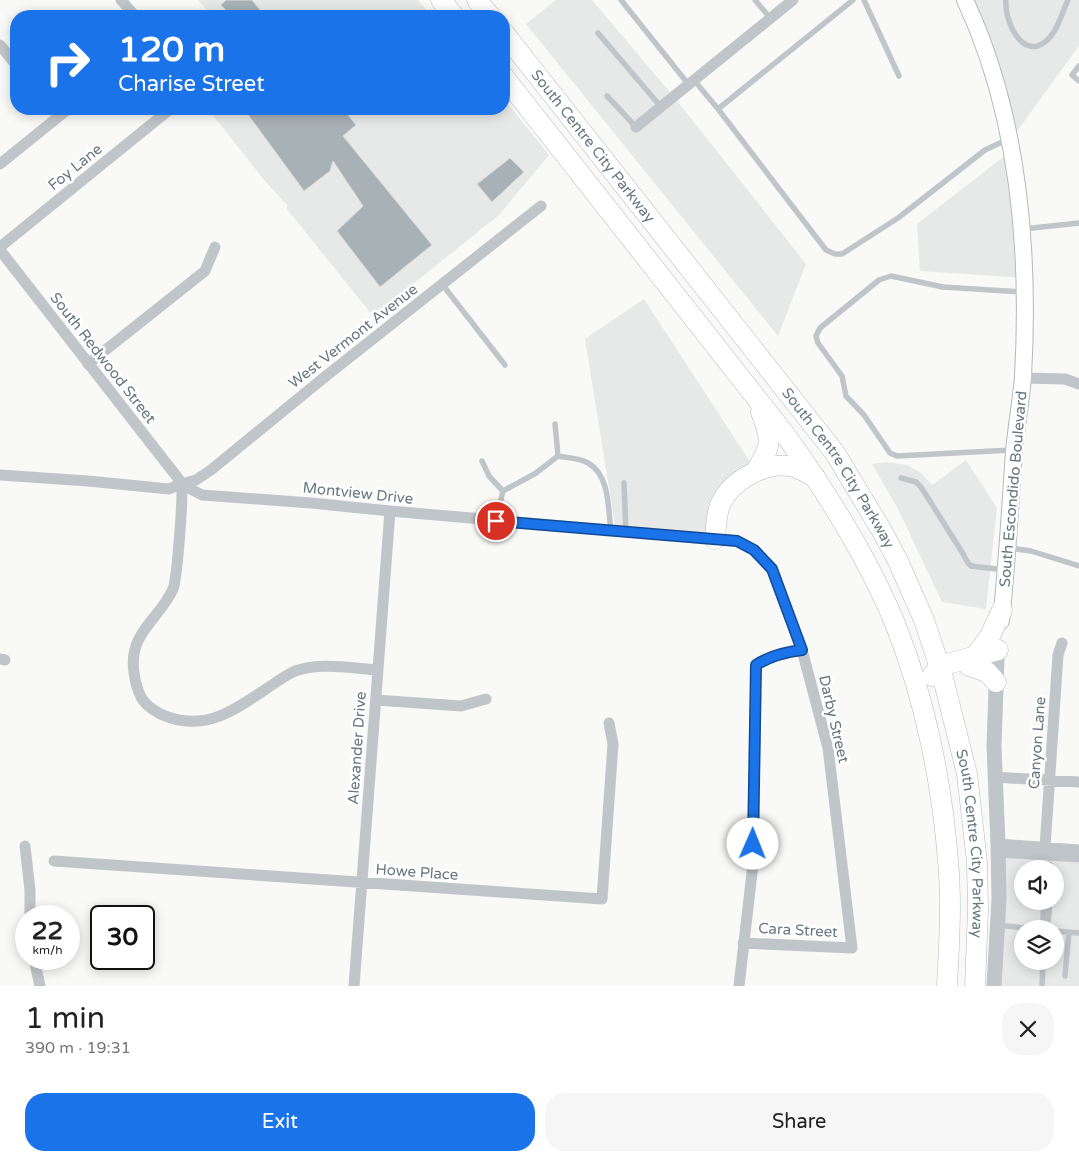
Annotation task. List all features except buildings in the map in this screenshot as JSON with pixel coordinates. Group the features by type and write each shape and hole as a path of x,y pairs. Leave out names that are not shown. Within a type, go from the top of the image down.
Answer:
{"highway":[{"path":"441,0 449,10"},
{"path":"477,0 485,10"},
{"name":"South Centre City Parkway","path":"510,41 835,453 882,531 924,620 960,742 972,806 977,862 978,910 975,986"},
{"name":"South Centre City Parkway","path":"510,85 756,397 815,477 857,545 896,627 914,679 932,749 941,796 948,863 950,911 947,986"},
{"path":"756,397 770,436 769,446 756,471"},
{"path":"715,539 717,515 723,500 735,485 756,471 780,466 794,467 815,477"},
{"path":"971,660 990,636 1002,610"},
{"path":"889,612 900,617 922,666 939,671"},
{"path":"924,620 948,646 971,660 987,672 996,682"},
{"path":"941,796 940,757 928,683 939,671 971,660 998,654"}],"main road":[{"name":"South Escondido Boulevard","path":"965,0 985,47 1009,142 1016,178 1021,230 1024,292 1023,378 1014,450 1008,548 998,654"}],"street":[{"path":"121,0 130,10"},
{"path":"636,127 793,0"},
{"path":"0,45 10,58"},
{"path":"0,164 53,115"},
{"name":"Foy Lane","path":"0,248 163,115"},
{"name":"West Vermont Avenue","path":"181,484 196,480 211,470 540,206"},
{"name":"South Redwood Street","path":"0,248 181,484"},
{"path":"88,364 205,271 215,248"},
{"path":"1023,378 1065,380 1079,384"},
{"path":"0,476 88,481 169,489 181,484 183,500 174,586 167,600 135,644 132,656 135,680 143,700 162,715 178,720 195,721 227,714 293,672 311,667 377,670"},
{"name":"Montview Drive","path":"181,484 202,495 715,539"},
{"name":"Alexander Drive","path":"354,986 390,511"},
{"name":"Darby Street","path":"715,539 737,541 754,550 772,569 802,650 828,748 852,948"},
{"name":"Canyon Lane","path":"1045,847 1058,655 1062,643"},
{"path":"739,986 753,864 756,665 766,659 784,653 802,650"},
{"name":"South Escondido Boulevard","path":"994,986 998,925 999,848 994,777 998,654"},
{"path":"376,700 461,706 486,699"},
{"name":"Howe Place","path":"54,861 602,899 613,744 609,723"},
{"path":"994,777 1079,782"},
{"path":"25,846 30,905"},
{"path":"999,848 1045,847 1079,850"},
{"path":"999,848 1079,857"},
{"name":"Cara Street","path":"743,942 852,948"},
{"path":"36,970 40,986"}],"lane":[{"path":"621,0 691,83 718,109 826,250 835,254 842,254 898,218 979,154 1000,143 1009,142"},
{"path":"755,0 771,19"},
{"path":"718,109 853,0"},
{"path":"864,0 899,76"},
{"path":"1006,0 1007,11 1018,38 1029,46 1035,46 1047,41 1055,30 1068,0"},
{"path":"598,34 661,108"},
{"path":"1079,66 1072,75 1079,82"},
{"path":"607,96 636,127"},
{"path":"1021,230 1079,223"},
{"path":"1014,450 897,456 890,453 864,415 846,396 842,376 818,344 816,336 820,328 879,280 892,276 943,287 1024,292"},
{"path":"442,284 505,364"},
{"path":"556,424 558,456"},
{"path":"496,521 503,491 536,473 558,456 587,462 595,468 603,482 606,493 611,531"},
{"path":"482,461 489,476 503,491"},
{"path":"901,478 916,482 921,487 971,566 1005,570"},
{"path":"624,483 626,532"},
{"path":"1008,548 1031,551 1079,566"},
{"path":"998,925 1014,927"},
{"path":"1064,932 1079,933"},
{"path":"1065,976 1069,932"},
{"path":"1042,986 1043,970"}],"shaded area":[{"path":"198,0 418,0 426,10 207,10"},
{"path":"556,0 592,0 674,97 806,264 778,336 526,24"},
{"path":"965,0 1079,0 1079,46 1009,142"},
{"path":"510,106 549,155 499,215 373,316 287,209 287,205 265,181 213,115 510,115"},
{"path":"1011,151 1024,278 920,271 917,224"},
{"path":"644,299 756,471 735,485 715,539 616,531 585,339"},
{"path":"966,460 997,508 986,609 942,602 898,509 872,464 885,462 907,465 920,472 932,485"},
{"path":"998,844 1079,850 1079,986 994,986"}],"route":[{"path":"496,521 737,541 754,550 772,569 802,650 784,653 766,659 756,665 753,844"}]}
